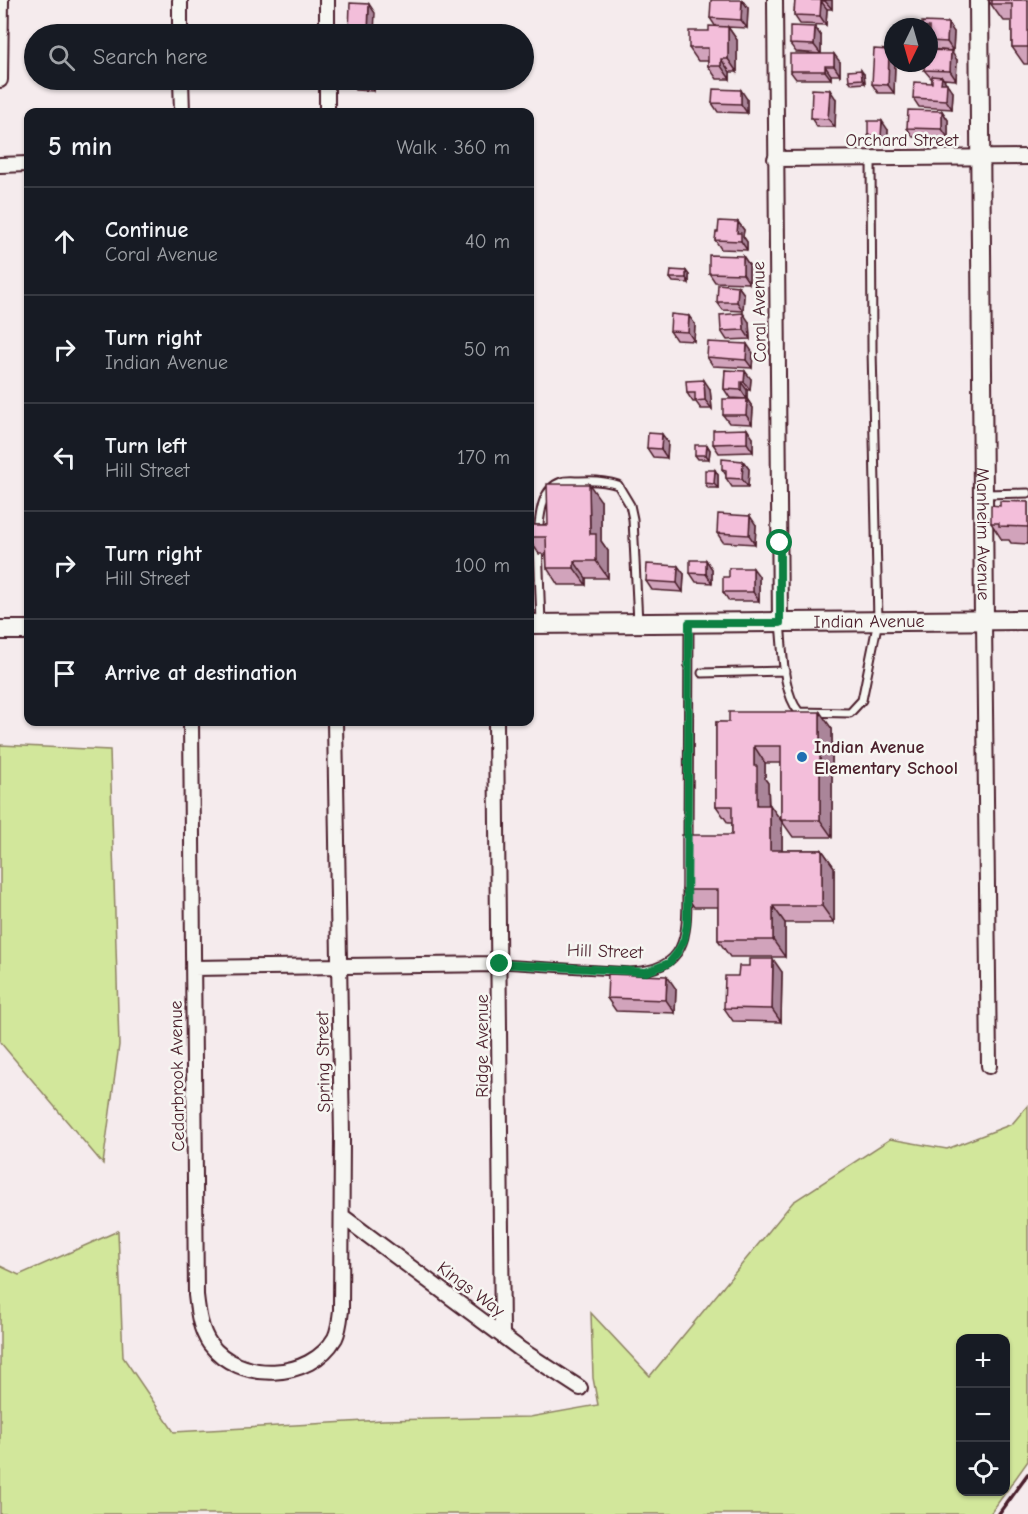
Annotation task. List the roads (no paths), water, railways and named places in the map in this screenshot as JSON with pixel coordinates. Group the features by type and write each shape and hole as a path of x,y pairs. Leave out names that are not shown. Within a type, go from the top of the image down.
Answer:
{"street":[{"path":"0,80 2,0"},
{"path":"180,0 180,24"},
{"path":"327,0 327,24"},
{"name":"Coral Avenue","path":"775,0 780,623"},
{"name":"Manheim Avenue","path":"980,0 982,494 989,1066"},
{"path":"181,90 182,108"},
{"path":"327,90 327,108"},
{"name":"Orchard Street","path":"775,159 1028,157"},
{"path":"0,165 24,164"},
{"name":"Indian Avenue","path":"535,624 1028,620"},
{"path":"0,630 24,630"},
{"name":"Cedarbrook Avenue","path":"191,726 196,1295 199,1318 210,1344 230,1360 262,1373 284,1371"},
{"name":"Spring Street","path":"284,1371 315,1359 326,1349 336,1337 341,1310 342,1216 335,726"},
{"name":"Ridge Avenue","path":"496,726 502,1335"},
{"name":"Hill Street","path":"193,968 500,964"},
{"name":"Kings Way","path":"342,1216 520,1349 580,1388"}],"lane":[{"path":"780,623 785,671 792,703 799,712 850,713 861,700 878,621 872,361 872,157"},
{"path":"535,624 538,540 543,502 549,490 561,482 585,480 618,485 630,505 633,519 638,623"},
{"path":"982,494 1028,493"},
{"path":"688,855 689,623"},
{"path":"702,673 785,671"},
{"name":"Hill Street","path":"500,964 646,972 669,963 684,940 687,924 687,878"}],"railway":[{"path":"999,1514 1028,1474"}],"place":[{"name":"Indian Avenue Elementary School","path":"802,757"}]}
